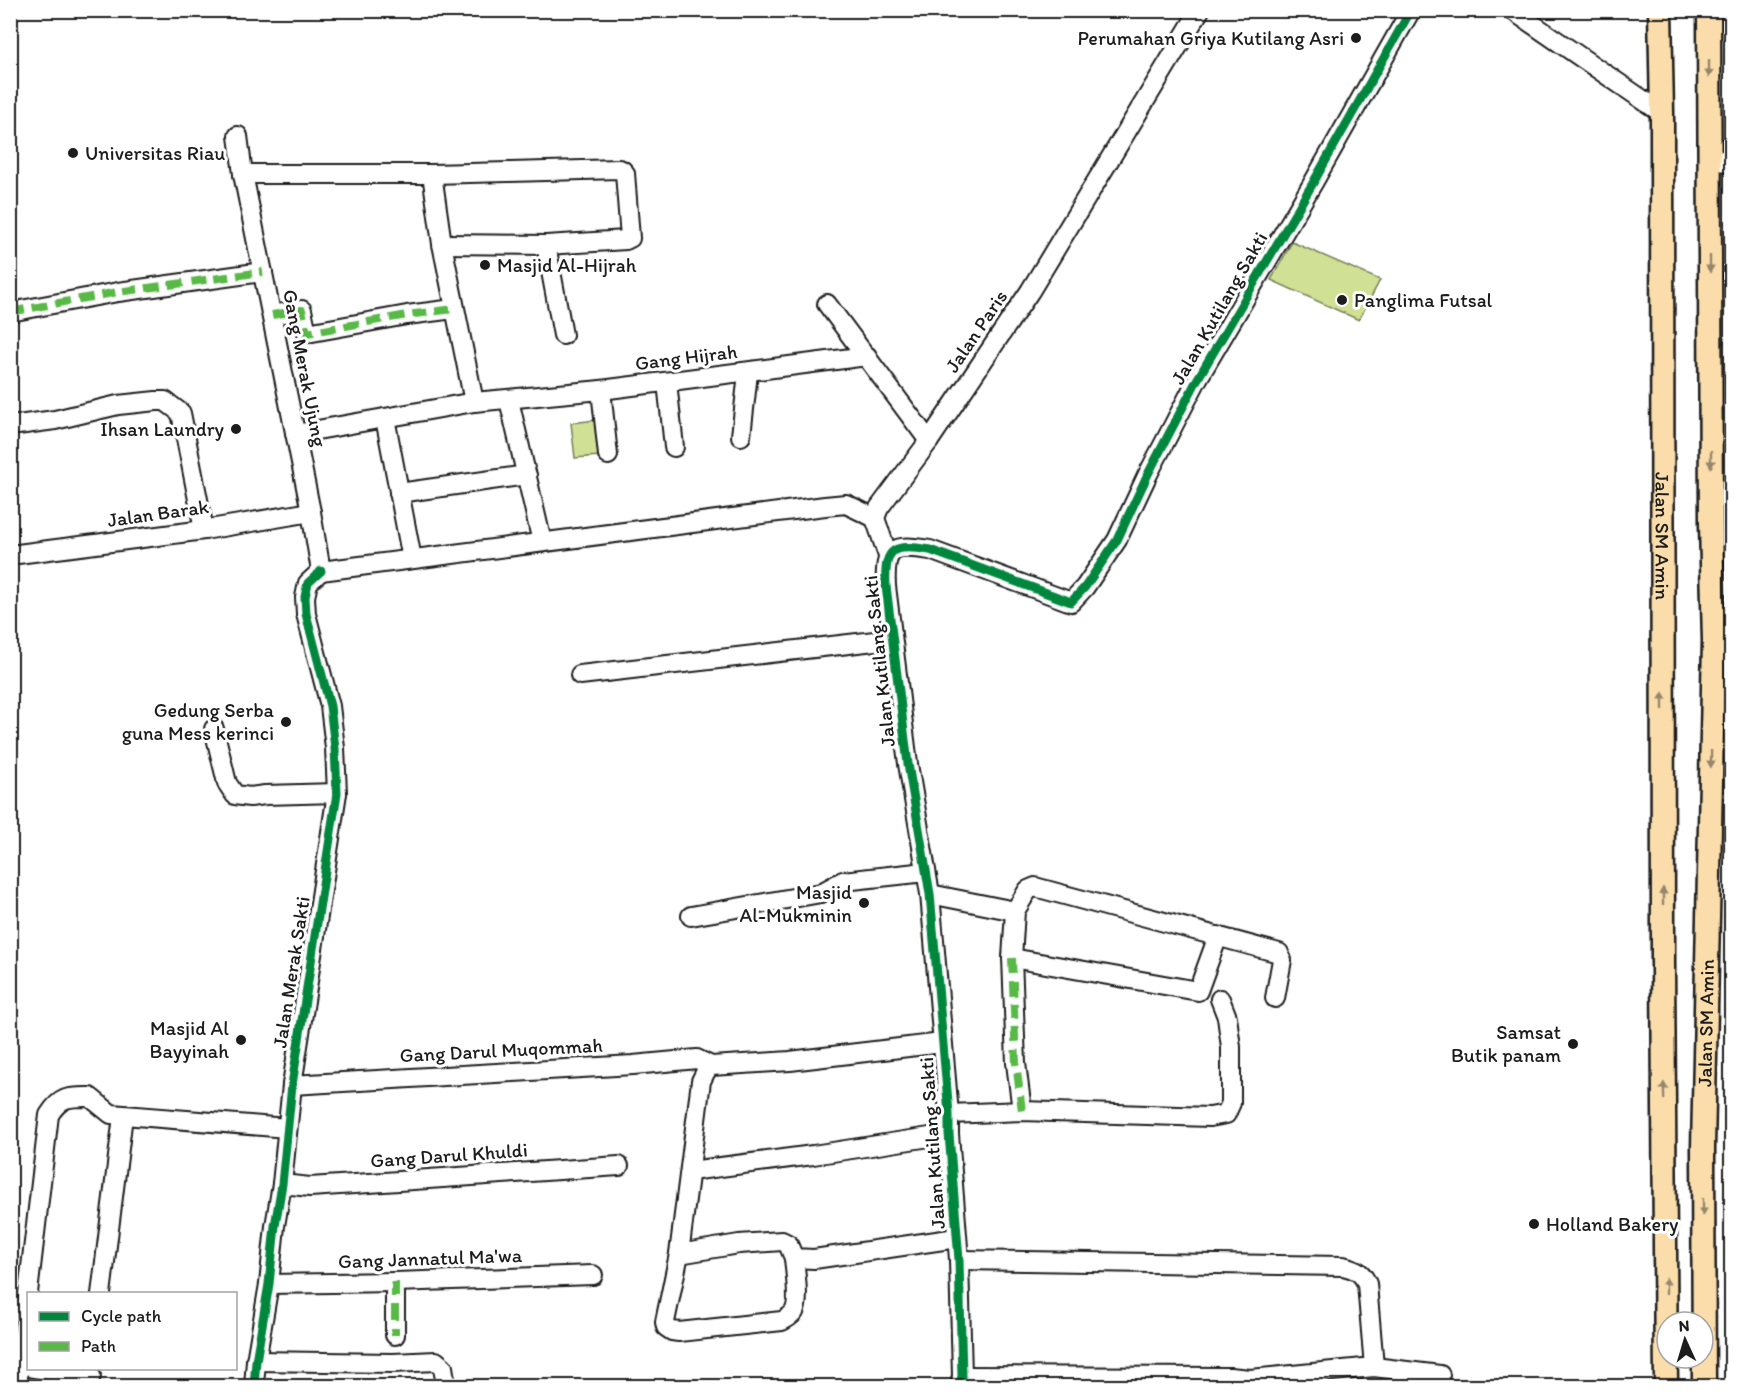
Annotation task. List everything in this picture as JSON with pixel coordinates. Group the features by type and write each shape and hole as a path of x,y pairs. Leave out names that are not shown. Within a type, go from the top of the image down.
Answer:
{"main road":[{"name":"Jalan SM Amin","path":"1660,10 1666,1386"},
{"name":"Jalan SM Amin","path":"1698,1384 1703,1137 1723,642 1711,525 1709,10"}],"street":[{"name":"Jalan Paris","path":"874,518 1030,291 1200,10"},
{"name":"Jalan Kutilang Sakti","path":"961,1381 960,1260 930,894 908,764 892,639 885,570 888,556 896,549 908,547 930,550 1071,602 1085,587 1117,540 1197,380 1411,10"},
{"path":"1512,10 1662,113"},
{"name":"Gang Merak Ujung","path":"238,136 243,174 321,571"},
{"path":"1710,156 1731,165"},
{"path":"243,174 432,174 619,169 624,171 629,239 546,245 442,244"},
{"path":"432,174 442,244 474,402"},
{"path":"546,245 563,335"},
{"path":"10,312 118,292 263,272"},
{"path":"828,304 929,441"},
{"path":"272,315 302,310 307,333 454,309"},
{"name":"Gang Hijrah","path":"295,434 474,402 748,373 867,356"},
{"path":"741,436 748,373"},
{"path":"667,382 674,447"},
{"path":"601,390 608,455"},
{"path":"509,400 542,542"},
{"path":"10,426 54,420 118,405 165,401 181,413 204,530"},
{"path":"385,418 412,559"},
{"path":"399,493 526,475"},
{"path":"321,571 846,504 874,518 888,556"},
{"name":"Jalan Barak","path":"10,555 204,530 311,512"},
{"name":"Jalan Merak Sakti","path":"254,1386 282,1184 292,1085 337,794 336,748 330,706 305,606 308,583 321,571"},
{"path":"580,675 892,639"},
{"path":"214,729 227,783 235,795 250,797 337,794"},
{"path":"691,916 821,892 843,881 926,872"},
{"path":"1022,1112 1016,1063 1012,958 1015,911 1028,890 1035,887 1279,952 1282,960 1275,998"},
{"path":"930,894 1015,911"},
{"path":"1012,958 1198,991 1218,936"},
{"path":"949,1114 1022,1112 1210,1117 1226,1114 1231,1103 1231,1047 1227,1017 1220,999"},
{"name":"Gang Darul Muqommah","path":"292,1085 633,1065 697,1059 711,1066 790,1061 942,1043"},
{"path":"679,1254 739,1244 782,1241 788,1244 794,1258 796,1304 794,1312 782,1321 679,1332 666,1327 665,1322 679,1254 701,1081 711,1066"},
{"path":"34,1292 49,1115 57,1102 71,1097 90,1097 111,1114 123,1116 287,1128"},
{"path":"101,1292 123,1116"},
{"path":"690,1171 949,1134"},
{"name":"Gang Darul Khuldi","path":"282,1184 310,1186 619,1166"},
{"path":"794,1258 814,1259 957,1238"},
{"path":"960,1260 1354,1268 1363,1274 1367,1284 1374,1367"},
{"name":"Gang Jannatul Ma'wa","path":"269,1284 593,1275"},
{"path":"394,1282 395,1335"},
{"path":"256,1361 436,1362 444,1367 446,1386"},
{"path":"961,1381 1230,1377 1251,1383 1374,1367 1440,1375"},
{"path":"17,1386 27,1368"},
{"path":"41,1370 90,1377"}],"green space":[{"name":"Panglima Futsal","path":"1292,242 1380,280 1359,320 1271,280"},
{"path":"596,420 600,456 575,458 571,423"}],"marked path":[{"path":"10,312 118,292 263,272"},
{"path":"272,315 302,310 307,333 454,309"},
{"path":"1012,958 1016,1063 1022,1111"},
{"path":"395,1282 395,1335"}],"cycle path":[{"path":"960,1386 962,1376 959,1260 949,1114 930,894 908,764 886,586 889,556 899,548 930,550 1071,602 1085,587 1117,540 1197,380 1411,10"},
{"path":"254,1386 282,1184 292,1085 337,793 330,706 306,614 305,597 308,583 321,571"}],"place":[{"name":"Perumahan Griya Kutilang Asri","path":"1356,38"},
{"name":"Universitas Riau","path":"73,153"},
{"name":"Masjid Al-Hijrah","path":"485,265"},
{"name":"Panglima Futsal","path":"1342,300"},
{"name":"Ihsan Laundry","path":"236,429"},
{"name":"Gedung Serba guna Mess kerinci","path":"286,722"},
{"name":"Masjid Al-Mukminin","path":"864,903"},
{"name":"Masjid Al Bayyinah","path":"241,1040"},
{"name":"Samsat Butik panam","path":"1573,1044"},
{"name":"Holland Bakery","path":"1534,1224"}]}
